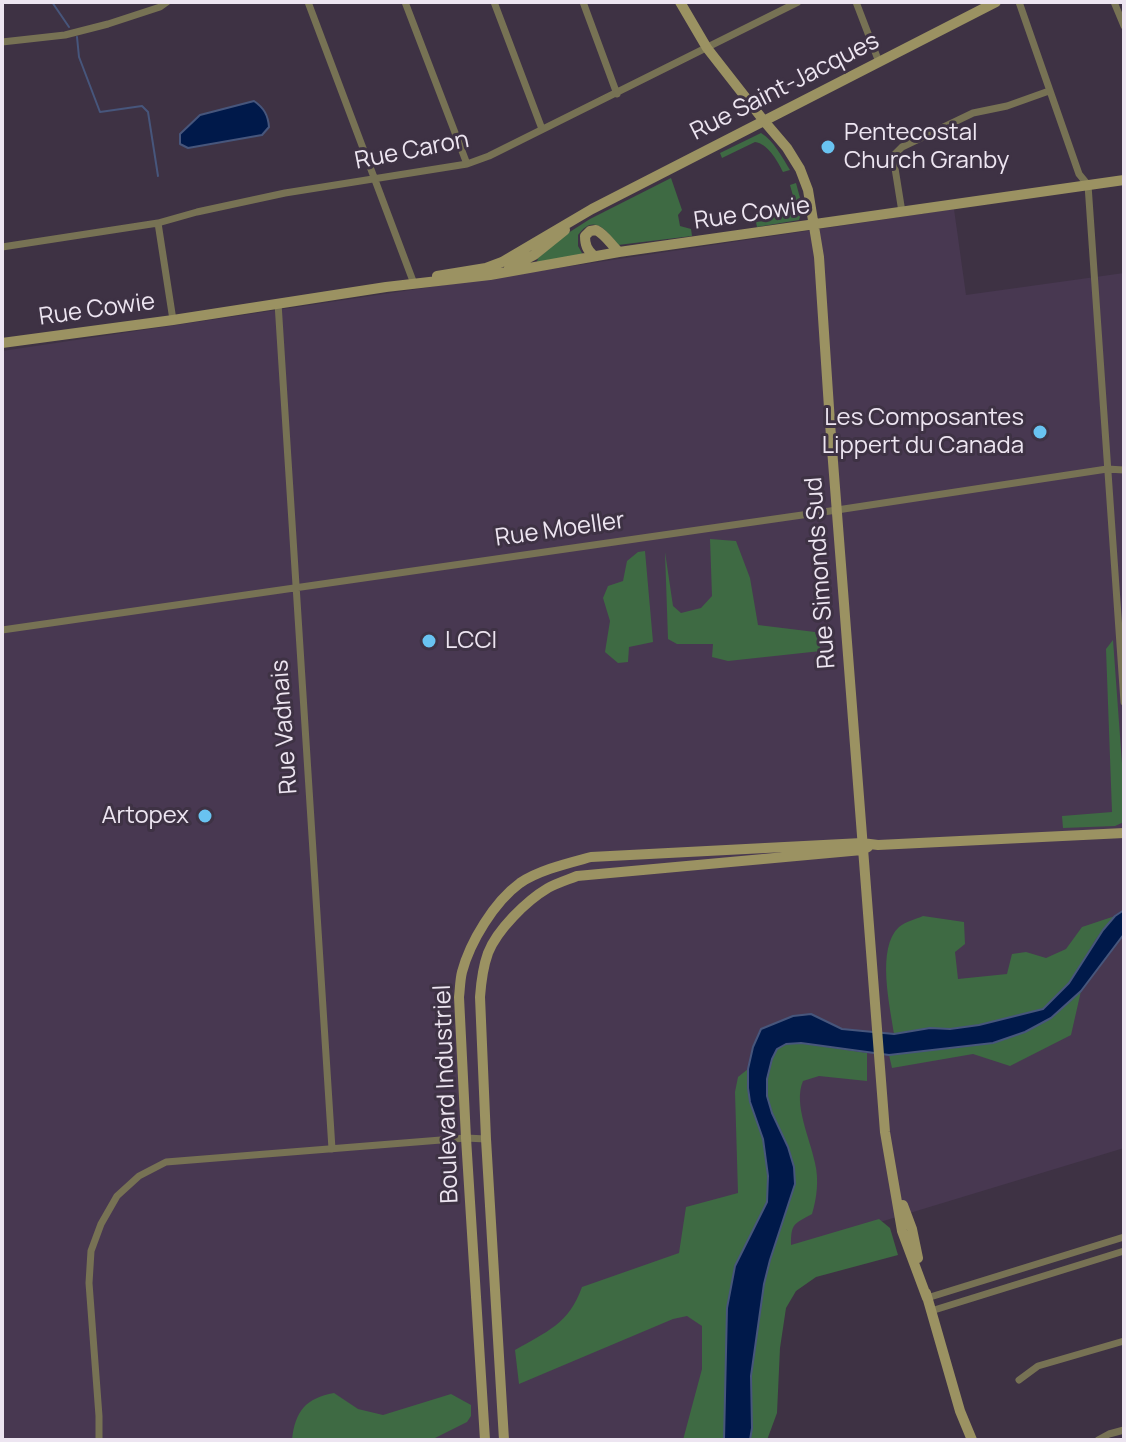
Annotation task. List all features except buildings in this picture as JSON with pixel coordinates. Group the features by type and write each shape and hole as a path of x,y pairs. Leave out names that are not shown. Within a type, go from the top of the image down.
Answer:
{"street":[{"path":"2,42 65,35 121,20 167,2"},
{"path":"308,2 413,281"},
{"path":"405,2 467,164"},
{"path":"494,2 542,129"},
{"path":"583,2 617,94"},
{"name":"Rue Simonds Sud","path":"680,2 707,48 787,148 808,190 819,257 866,846 885,1132 902,1231 927,1298 960,1411 972,1440"},
{"path":"776,2 779,11"},
{"name":"Rue Caron","path":"2,247 158,223 285,193 467,164 617,94 798,2"},
{"path":"856,2 879,62"},
{"name":"Rue Saint-Jacques","path":"413,281 486,268 502,262 592,209 996,2"},
{"path":"1019,2 1079,174 1088,185 1124,702"},
{"path":"1114,2 1124,26"},
{"path":"902,212 894,162 895,154 902,147 973,113 1007,106 1049,91"},
{"name":"Rue Cowie","path":"2,343 386,287 490,275 619,252 1124,180"},
{"name":"Rue Saint-Jacques","path":"490,275 534,255 592,209"},
{"path":"158,223 173,320"},
{"path":"594,256 585,243 585,236 596,230 619,252"},
{"name":"Rue Cowie","path":"386,287 413,281"},
{"name":"Rue Vadnais","path":"278,303 332,1149"},
{"name":"Rue Moeller","path":"2,630 1107,469 1124,470"},
{"name":"Boulevard Industriel","path":"485,1440 459,997 461,974 474,942 491,913 519,884 560,865 591,857 1124,833"},
{"name":"Boulevard Industriel","path":"504,1440 480,997 488,952 504,928 530,900 577,876 866,846"},
{"path":"99,1440 89,1283 91,1251 101,1224 117,1196 139,1176 166,1162 466,1138 486,1139"},
{"path":"927,1298 1124,1237"},
{"path":"931,1311 1124,1251"},
{"path":"1025,1267 1030,1280"},
{"path":"1019,1380 1038,1366 1124,1341"},
{"path":"1098,1440 1124,1430"}],"shaded area":[{"path":"954,209 966,295 1124,273 1124,1148 735,1266 724,1440 2,1440 2,351"}],"green space":[{"path":"761,133 774,145 790,170 783,172 768,149 755,142 722,158 720,153"},
{"path":"671,178 682,210 678,215 680,226 691,229 692,236 618,245 600,226 589,225 578,235 581,255 537,262 565,235 590,219"},
{"path":"796,183 803,209 799,220 757,227 756,222 764,221 764,218 790,212 793,196 790,185"},
{"path":"710,539 736,541 750,578 758,625 815,632 821,651 728,661 712,657 713,644 677,644 668,639 665,552 673,606 681,613 701,608 712,596"},
{"path":"645,551 653,642 629,647 628,662 618,663 605,652 610,621 603,598 608,586 623,581 627,561 638,552"},
{"path":"1113,640 1124,822 1115,826 1063,828 1062,816 1112,812 1106,649"},
{"path":"923,916 964,922 965,944 955,952 958,979 1007,974 1012,954 1026,952 1046,958 1066,949 1082,927 1115,916 1096,939 1069,983 1043,1009 979,1025 894,1034 886,978 888,949 899,927"},
{"path":"1081,991 1071,1035 1010,1066 973,1054 892,1068 889,1055 993,1043 1051,1018"},
{"path":"801,1043 867,1053 867,1081 819,1076 803,1081 801,1110 815,1163 817,1188 812,1214 795,1225 791,1245 879,1219 890,1228 898,1255 816,1277 796,1291 786,1308 780,1348 777,1413 767,1440 750,1440 751,1376 764,1284 795,1184 788,1147 767,1096 767,1079 777,1049 786,1044"},
{"path":"748,1069 750,1102 763,1139 768,1176 767,1202 735,1266 727,1308 724,1440 683,1440 702,1369 702,1326 687,1316 673,1319 519,1384 515,1350 555,1326 577,1300 582,1287 679,1253 686,1207 738,1193 735,1092 738,1077"},
{"path":"334,1393 358,1409 383,1415 451,1394 471,1405 471,1416 467,1422 431,1440 292,1440 299,1414 309,1402"}],"water":[{"path":"254,101 268,119 269,127 262,135 188,148 180,144 180,134 200,115"},
{"path":"1124,910 1124,934 1081,991 1051,1018 1025,1032 993,1043 889,1055 801,1043 786,1044 777,1049 767,1079 767,1096 788,1147 795,1184 764,1284 751,1376 750,1440 724,1440 727,1308 735,1266 767,1202 768,1176 763,1139 748,1088 748,1069 761,1029 793,1016 811,1014 842,1029 894,1034 979,1025 1043,1009 1069,983 1103,930"}],"waterway":[{"path":"52,2 69,27"},
{"path":"77,37 79,57 100,112 142,106 148,112 158,176"}],"place":[{"name":"Pentecostal Church Granby","path":"828,147"},
{"name":"Les Composantes Lippert du Canada","path":"1040,432"},
{"name":"LCCI","path":"429,641"},
{"name":"Artopex","path":"205,816"}]}
